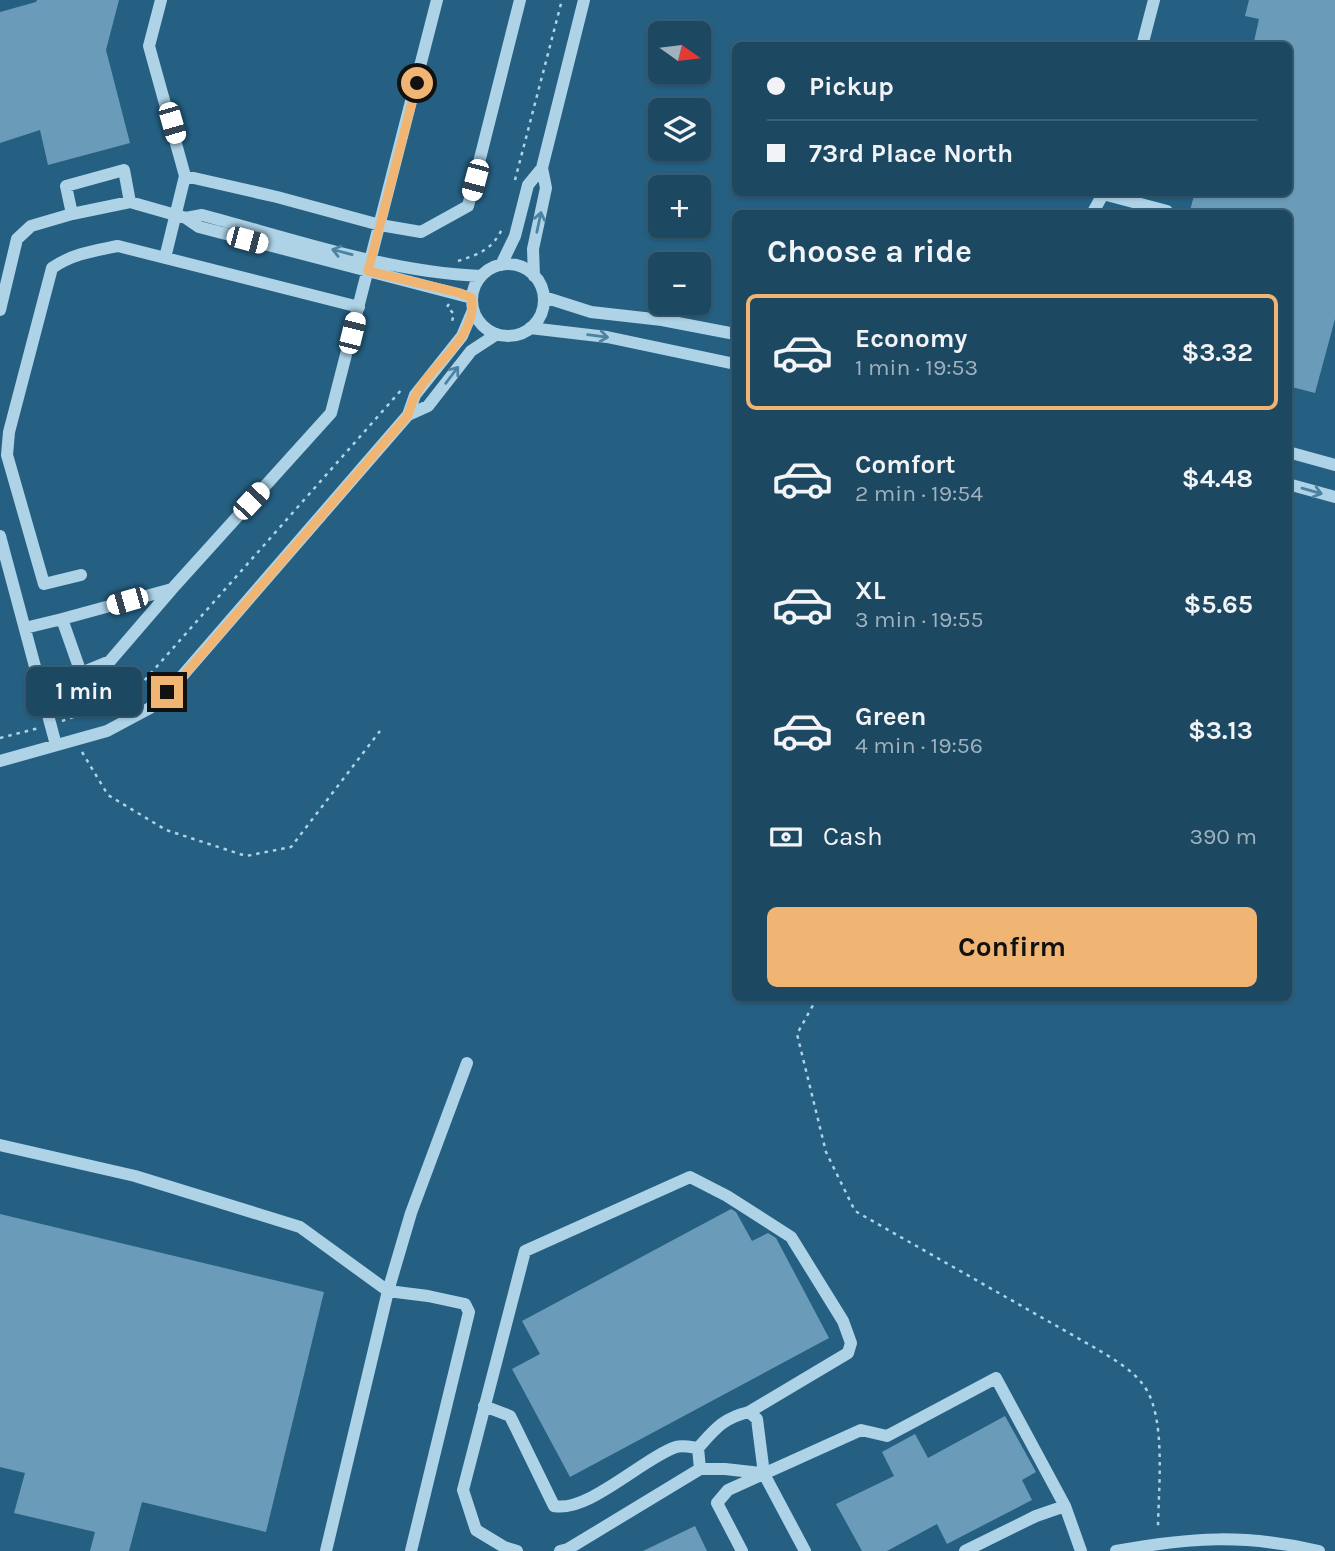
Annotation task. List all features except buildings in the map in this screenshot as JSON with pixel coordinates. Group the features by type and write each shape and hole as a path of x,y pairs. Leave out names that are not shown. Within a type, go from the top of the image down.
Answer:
{"street":[{"path":"161,0 149,46 185,176 181,216 165,258"},
{"path":"62,619 80,673 110,661 331,413 437,0"},
{"path":"185,176 380,225 421,232 468,206 520,0"},
{"path":"534,276 533,249 546,188 542,168 584,0"},
{"path":"1143,42 1154,0"},
{"path":"501,265 515,236 528,185 542,168"},
{"path":"72,214 66,186 124,170 130,202"},
{"path":"1113,196 1160,210"},
{"path":"0,310 17,239 31,226 130,202 181,216 202,215 369,265 473,304"},
{"path":"81,575 44,584 7,455 5,432 52,268 74,255 118,246 359,307"},
{"path":"0,761 107,731 150,708 183,676 408,415 415,395 462,336 473,304 475,286 481,276 501,265 513,264 525,268 541,286 544,297 538,320 520,334 509,336 486,329 478,321 473,304"},
{"path":"369,265 481,276"},
{"path":"544,297 590,312 662,320 732,333"},
{"path":"530,328 607,337 732,363"},
{"path":"408,415 428,406 471,351 497,334"},
{"path":"1292,453 1335,465"},
{"path":"1292,485 1335,497"},
{"path":"0,536 56,745"},
{"path":"25,628 172,589"},
{"path":"327,1551 388,1291 411,1213 467,1063"},
{"path":"0,1145 135,1176 300,1227 388,1291 465,1304 469,1311 411,1551"},
{"path":"517,1551 503,1547 476,1530 463,1490 525,1251 690,1177 727,1196 791,1237 843,1321 852,1343 848,1353 749,1412 732,1416 717,1427 698,1448 700,1469"},
{"path":"742,1551 718,1503 728,1490 861,1430 887,1436 996,1378 1065,1506 1081,1551"},
{"path":"484,1406 510,1416 554,1506 564,1508 583,1501 678,1446 698,1448"},
{"path":"749,1412 757,1419 764,1474 805,1551"},
{"path":"560,1551 568,1549 700,1469 764,1474"},
{"path":"965,1551 1036,1516 1065,1506"},
{"path":"1116,1551 1199,1539 1243,1539 1320,1551"}],"path":[{"path":"75,740 108,795 166,830 246,856 291,847 380,731"},
{"path":"815,1001 797,1034 826,1152 855,1211 1097,1349 1124,1367 1144,1385 1154,1405 1158,1425 1158,1543"}],"route":[{"path":"167,692 408,415 415,395 462,336 473,310 472,298 460,293 368,271 417,83"}]}
